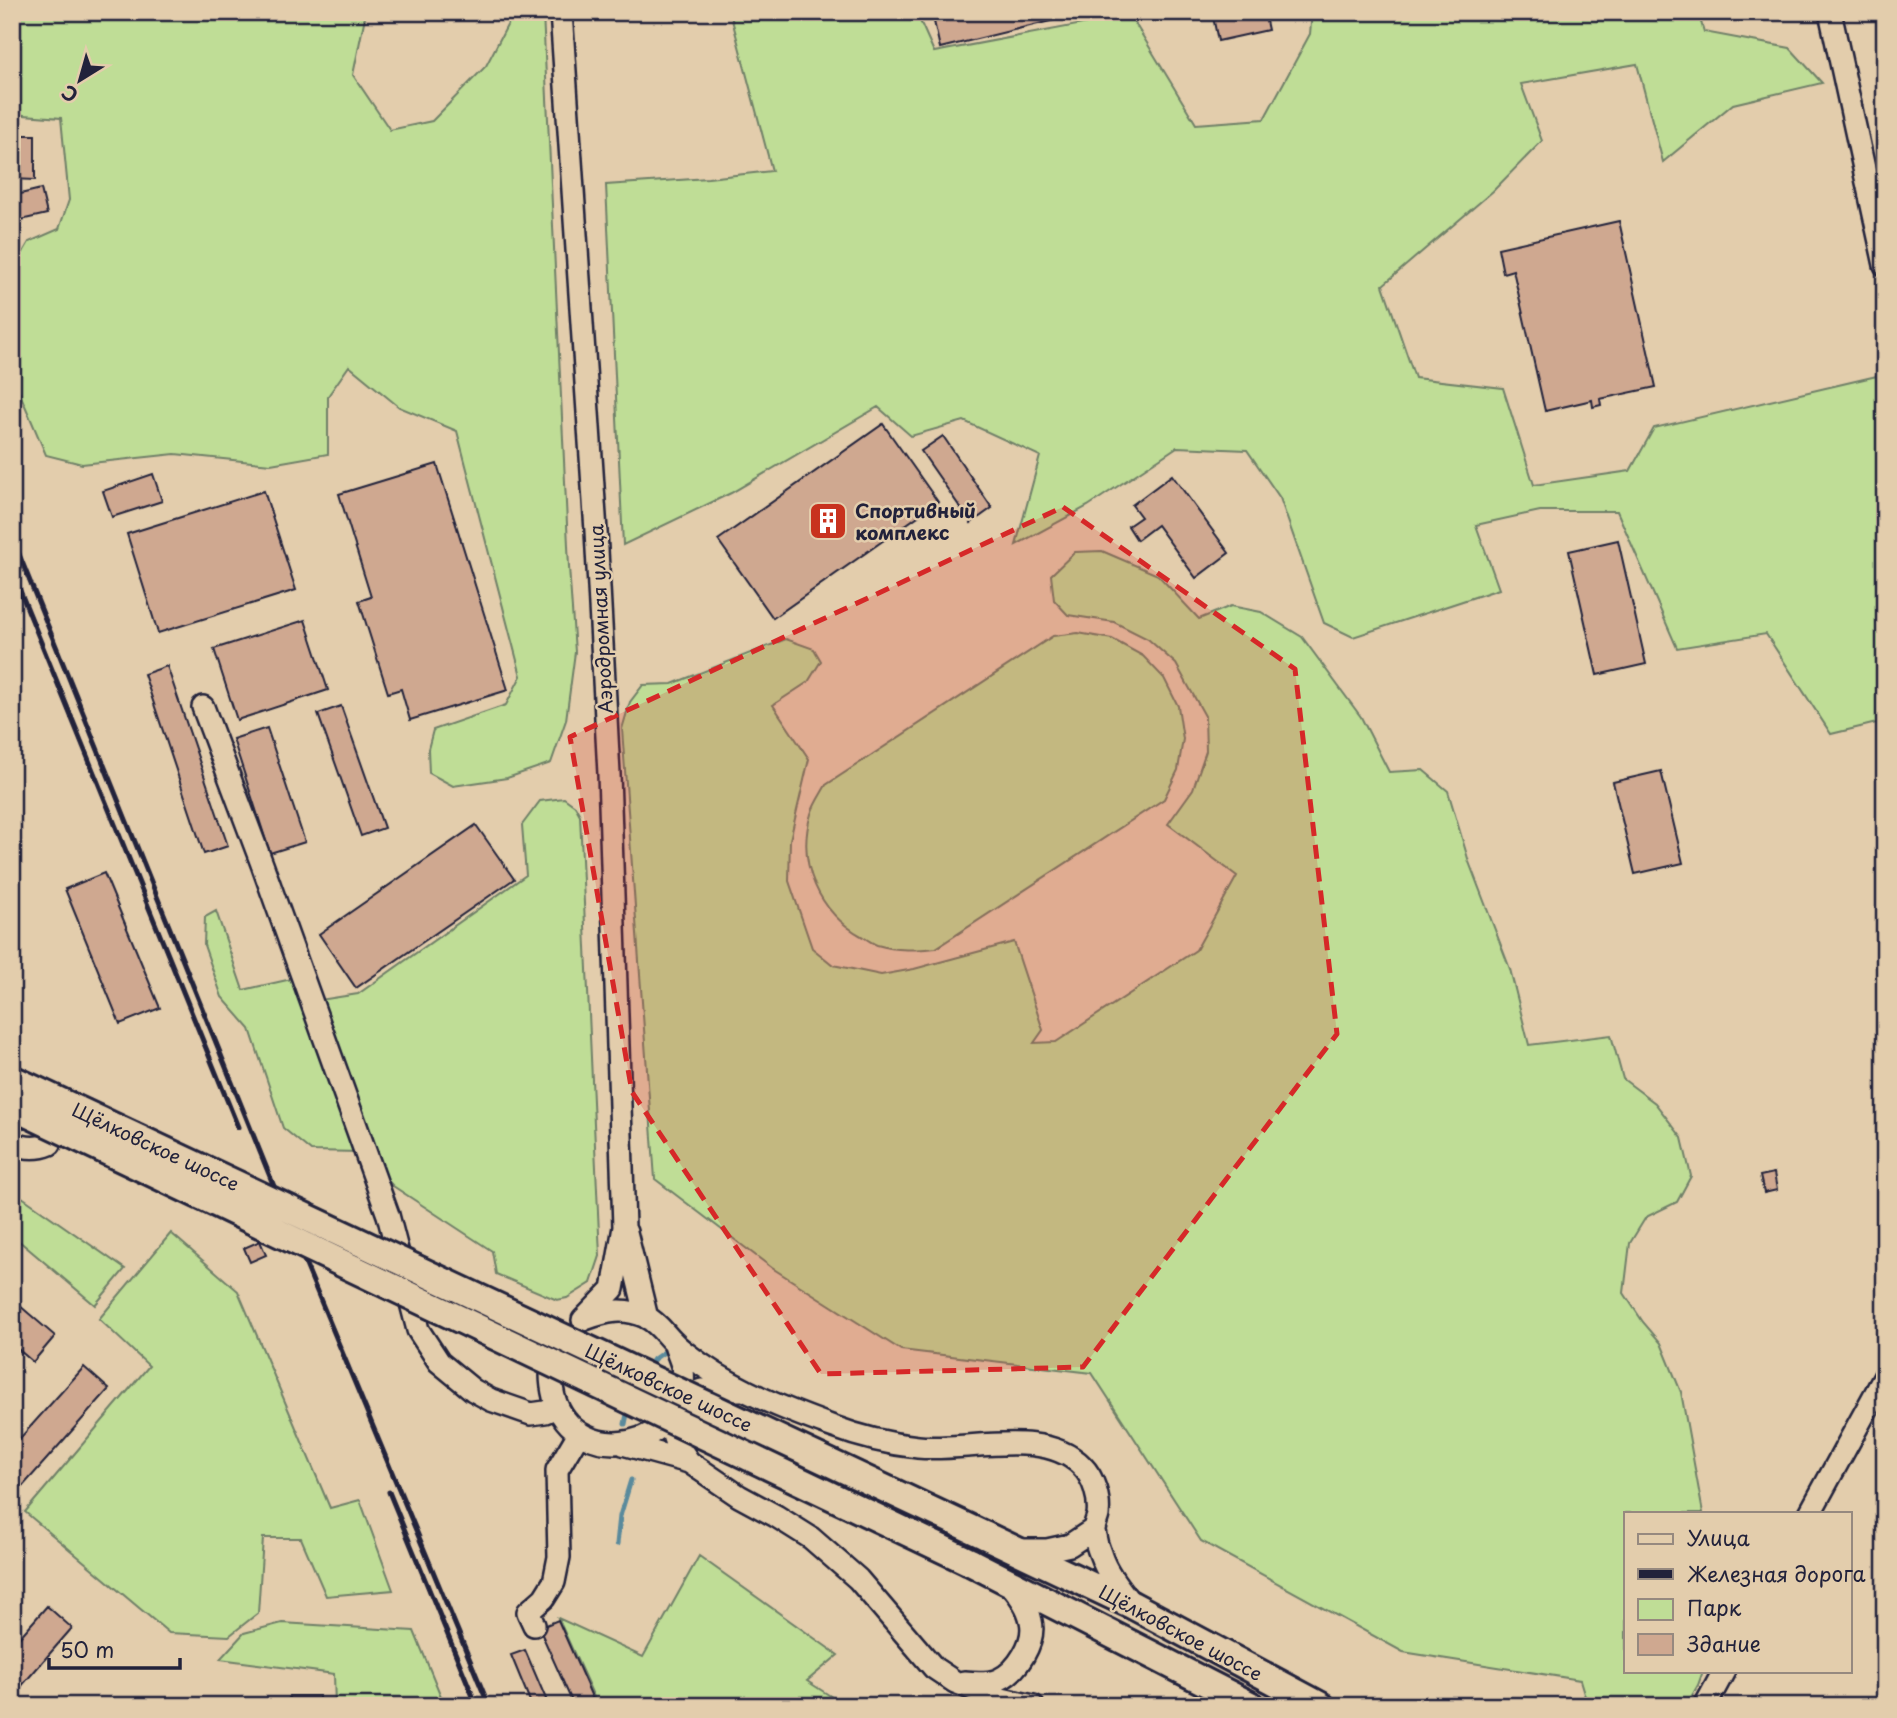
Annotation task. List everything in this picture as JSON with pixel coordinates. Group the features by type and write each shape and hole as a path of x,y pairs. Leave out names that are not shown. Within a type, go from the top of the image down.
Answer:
{"main road":[{"name":"Щёлковское шоссе","path":"12,1079 1020,1550 1132,1605 1321,1706"},
{"name":"Щёлковское шоссе","path":"12,1106 970,1562 1252,1706"}],"street":[{"name":"Аэродромная улица","path":"561,12 596,531 609,774 624,1227"},
{"path":"1830,12 1885,265"},
{"path":"203,707 388,1215 418,1330 439,1362 473,1390 491,1400 531,1414 557,1407"},
{"path":"12,1143 28,1147 50,1144"},
{"path":"624,1227 647,1318"},
{"path":"624,1227 613,1289 564,1336 553,1358 550,1383 557,1407 569,1423 579,1433 597,1441 623,1444 689,1462 739,1496 811,1538 858,1579 934,1668 955,1682 993,1697 1033,1706"},
{"path":"583,1320 606,1311 627,1311 647,1318 660,1326 675,1345 704,1366 797,1413 853,1434 886,1443 921,1448 1040,1445 1065,1454 1083,1467 1096,1490 1098,1517 1094,1529 1101,1557 1132,1605"},
{"path":"623,1444 648,1436 668,1420 681,1396 683,1370 675,1345"},
{"path":"1811,1512 1885,1376"},
{"path":"681,1396 702,1390 747,1390"},
{"path":"668,1420 675,1441 689,1462"},
{"path":"534,1625 528,1612 544,1598 554,1582 559,1557 557,1470 579,1433"},
{"path":"1020,1550 1047,1550 1070,1545 1094,1529"},
{"path":"955,1682 998,1680 1018,1664 1030,1643 1032,1622 1023,1601 1009,1582"},
{"path":"1705,1706 1723,1672"}],"highlighted area":[{"path":"1063,507 1295,669 1337,1034 1083,1367 821,1374 632,1092 570,737"}],"green space":[{"path":"12,12 366,12 353,75 390,130 432,121 486,66 513,14 543,13 575,652 566,720 551,763 507,778 453,786 429,773 428,749 433,730 506,705 521,676 457,431 399,407 349,366 328,396 328,454 271,464 175,454 82,464 46,455 12,375 12,280 16,278 15,266 29,242 59,229 69,200 61,118 12,114"},
{"path":"730,12 919,12 917,14 934,52 1130,15 1196,124 1264,119 1310,34 1312,12 1698,12 1704,32 1790,48 1822,83 1733,104 1663,162 1637,64 1521,84 1542,141 1493,191 1383,285 1415,378 1503,388 1534,485 1630,471 1654,428 1881,375 1885,390 1885,721 1831,734 1766,634 1677,648 1617,511 1540,511 1476,525 1499,589 1353,637 1324,623 1280,498 1247,450 1177,447 1088,506 1016,545 1040,456 964,421 911,436 878,407 731,493 623,545 606,185 772,171"},
{"path":"1102,551 1158,575 1199,619 1231,606 1261,612 1302,637 1361,717 1389,772 1423,770 1448,791 1469,862 1510,969 1529,1045 1611,1035 1623,1079 1655,1103 1682,1138 1691,1176 1677,1202 1646,1217 1630,1243 1624,1293 1661,1343 1681,1392 1703,1512 1624,1512 1624,1672 1703,1672 1686,1706 1588,1706 1580,1680 1403,1652 1201,1541 1092,1373 901,1350 772,1268 655,1179 622,729 630,702 643,685 672,684 786,639 814,649 821,661 808,682 773,705 809,759 790,840 789,881 812,948 833,965 881,975 914,969 1014,942 1043,1030 1034,1043 1056,1042 1196,950 1237,876 1168,824 1193,789 1206,751 1205,716 1176,664 1148,639 1114,622 1068,615 1054,600 1051,575 1075,552"},
{"path":"1078,633 1112,639 1143,656 1164,678 1178,706 1183,739 1178,770 1164,799 936,948 906,950 884,947 848,927 834,915 823,900 809,868 807,832 812,810 826,785 1053,636"},
{"path":"564,798 575,806 580,815 600,1256 591,1283 567,1298 557,1300 496,1274 492,1251 393,1186 361,1152 311,1151 283,1128 250,1029 222,997 204,945 205,917 216,911 243,990 305,976 314,1001 358,994 526,875 522,825 540,801"},
{"path":"12,1190 125,1269 95,1305 12,1235"},
{"path":"171,1233 238,1291 330,1508 360,1500 393,1590 326,1596 301,1538 263,1538 258,1613 229,1636 169,1633 25,1512 149,1366 99,1319"},
{"path":"699,1556 838,1655 807,1681 846,1706 598,1706 558,1618 643,1657"},
{"path":"282,1623 414,1631 445,1706 335,1706 334,1674 220,1659 244,1633"}],"building":[{"path":"952,12 1087,12 940,48 933,17"},
{"path":"1212,12 1264,12 1268,30 1218,41"},
{"path":"12,135 35,135 35,180 12,179"},
{"path":"41,189 47,214 12,222 12,196"},
{"path":"1619,221 1656,387 1600,399 1601,405 1593,407 1592,400 1545,411 1513,270 1503,273 1498,248"},
{"name":"Спортивный комплекс","path":"883,424 938,502 773,618 718,540"},
{"path":"943,436 992,508 971,523 921,451"},
{"path":"437,464 508,690 410,720 401,689 388,693 359,601 371,597 339,494"},
{"path":"153,474 162,501 112,517 103,491"},
{"path":"1172,475 1229,553 1196,578 1157,525 1137,540 1128,526 1141,517 1132,505"},
{"path":"264,491 296,590 158,633 127,534"},
{"path":"1618,540 1646,664 1597,675 1569,551"},
{"path":"305,620 328,690 237,720 214,649"},
{"path":"167,666 228,846 204,854 144,674"},
{"path":"341,706 384,828 361,836 318,714"},
{"path":"267,728 305,842 270,853 233,739"},
{"path":"1661,771 1683,863 1635,874 1613,782"},
{"path":"476,825 514,879 356,988 319,934"},
{"path":"104,873 160,1008 120,1024 65,889"},
{"path":"1774,1173 1777,1190 1764,1193 1760,1176"},
{"path":"260,1241 266,1255 250,1262 244,1248"},
{"path":"12,1299 55,1336 33,1362 12,1344"},
{"path":"84,1367 109,1389 14,1496 12,1447"},
{"path":"47,1606 72,1628 12,1697 12,1646"},
{"path":"558,1620 596,1706 574,1706 539,1628"},
{"path":"525,1650 549,1706 532,1706 511,1655"},
{"path":"289,1696 319,1696 319,1706 289,1706"}],"waterway":[{"path":"647,1369 654,1359 667,1350"},
{"path":"625,1424 628,1409"},
{"path":"617,1544 620,1516 631,1480"}],"railway":[{"path":"12,537 296,1241 489,1706"},
{"path":"12,571 238,1127"},
{"path":"389,1492 477,1706"}],"place":[{"name":"Спортивный комплекс","path":"828,521"}]}
